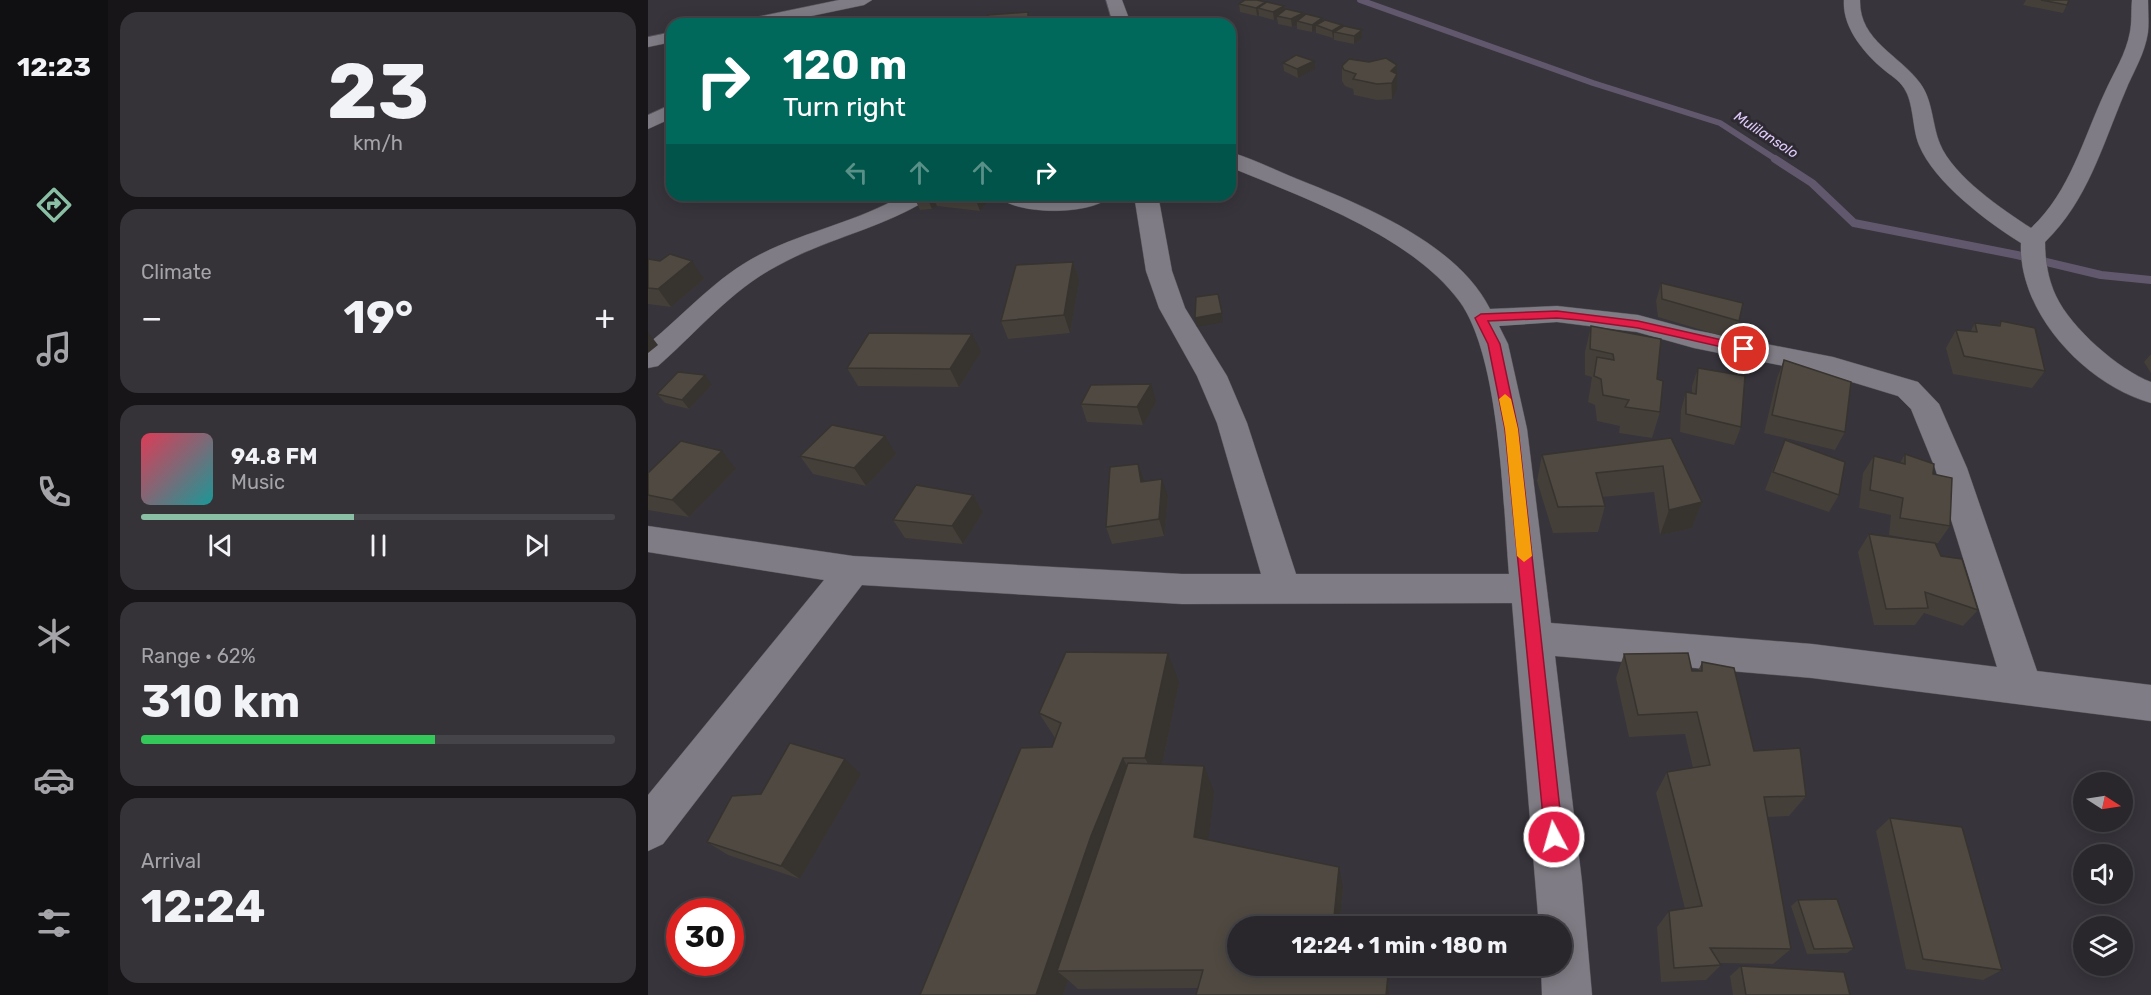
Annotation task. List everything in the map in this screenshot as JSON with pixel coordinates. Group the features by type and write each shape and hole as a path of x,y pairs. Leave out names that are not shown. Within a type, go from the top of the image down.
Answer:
{"street":[{"path":"775,18 864,0"},
{"path":"1114,0 1120,18"},
{"path":"1852,0 1853,16 1869,42 1884,60 1911,82 1916,90 1931,148 1944,165 2033,251 2038,284 2046,302 2077,339 2113,375 2151,393"},
{"path":"2033,251 2080,179 2115,92 2145,33 2140,0"},
{"path":"807,18 818,9"},
{"path":"648,34 666,36"},
{"path":"648,42 666,38"},
{"path":"648,123 666,113"},
{"path":"1236,161 1329,200 1416,246 1448,272 1473,301 1494,344 1512,429 1559,882 1567,995"},
{"path":"648,359 712,298 752,270 800,246 886,214 909,201"},
{"path":"1041,201 1075,203 1081,201"},
{"path":"1147,201 1159,272 1172,308 1212,376 1232,423 1283,588"},
{"path":"1481,318 1557,314 1638,324 1694,339 1833,366 1908,389 1924,404 1951,468 2023,687"},
{"path":"648,540 853,570 1182,589 1527,588"},
{"path":"648,829 853,570"},
{"path":"1533,638 1812,661 2151,703"}],"building":[{"path":"1245,0 1265,2 1256,8 1239,4"},
{"path":"2041,0 2069,0 2067,5"},
{"path":"1267,2 1284,6 1273,12 1258,8"},
{"path":"1286,9 1303,13 1291,19 1277,16"},
{"path":"1028,12 1028,18 988,18 988,15"},
{"path":"1306,14 1322,18 1312,25 1297,21"},
{"path":"1325,20 1342,25 1332,31 1316,25"},
{"path":"1344,26 1362,30 1354,36 1334,32"},
{"path":"1296,55 1314,61 1297,69 1283,63"},
{"path":"1386,58 1397,65 1391,71 1397,74 1392,83 1377,84 1353,79 1356,74 1344,70 1342,66 1349,59 1369,62"},
{"path":"670,254 692,261 658,289 648,288 648,259 660,261"},
{"path":"1073,262 1064,315 1001,321 1016,265"},
{"path":"1661,283 1743,303 1739,321 1662,299"},
{"path":"1218,294 1222,313 1195,318 1196,297"},
{"path":"2001,321 2035,328 2045,371 1964,356 1956,330 1977,332 1975,323 2000,326"},
{"path":"1591,326 1661,339 1657,379 1663,381 1660,412 1625,407 1629,400 1603,395 1601,379 1594,376 1597,357 1614,360 1613,354 1590,349"},
{"path":"869,333 972,334 950,369 847,368"},
{"path":"1784,360 1851,382 1845,432 1772,415"},
{"path":"1698,368 1745,376 1741,427 1686,414 1686,392 1696,394"},
{"path":"678,372 705,375 682,400 657,394"},
{"path":"1151,384 1137,407 1081,404 1091,385"},
{"path":"832,425 885,436 854,468 800,456"},
{"path":"1671,438 1702,502 1669,510 1663,466 1596,473 1605,506 1558,507 1542,455"},
{"path":"1785,440 1845,462 1839,495 1773,472"},
{"path":"681,441 722,451 672,500 648,495 648,473"},
{"path":"1905,454 1934,464 1933,474 1952,478 1950,526 1900,518 1903,498 1870,490 1874,456 1905,464"},
{"path":"1138,464 1141,482 1162,479 1159,519 1106,527 1110,467"},
{"path":"916,485 973,495 952,526 893,520"},
{"path":"1869,534 1935,543 1941,556 1962,559 1978,610 1925,592 1928,608 1886,609"},
{"path":"1066,652 1168,653 1145,758 1123,758 1091,836 1036,995 920,995 1021,748 1052,747 1061,723 1039,713"},
{"path":"1688,653 1692,671 1702,671 1702,662 1734,668 1754,751 1800,748 1806,796 1764,797 1791,949 1710,948 1721,965 1674,968 1669,911 1702,906 1667,772 1710,765 1697,712 1638,715 1624,654"},
{"path":"790,743 845,759 781,866 707,842 732,796 761,794"},
{"path":"1128,763 1204,766 1194,837 1339,867 1334,916 1227,916 1227,976 1388,976 1386,995 1196,995 1203,970 1057,971"},
{"path":"1890,818 1962,827 2002,970 1923,959"},
{"path":"1837,899 1854,948 1814,949 1798,900"},
{"path":"1741,966 1844,972 1850,995 1746,995"}],"waterway":[{"name":"Mulilansolo","path":"1360,0 1593,83 1720,123 1777,160"},
{"name":"Mulilansolo","path":"1775,159 1812,183 1854,223 2017,255 2101,275 2151,280"}],"slow traffic":[{"path":"1505,399 1512,429 1524,556"}],"route":[{"path":"1554,837 1512,429 1494,344 1481,318 1557,314 1638,324 1744,349"}]}
